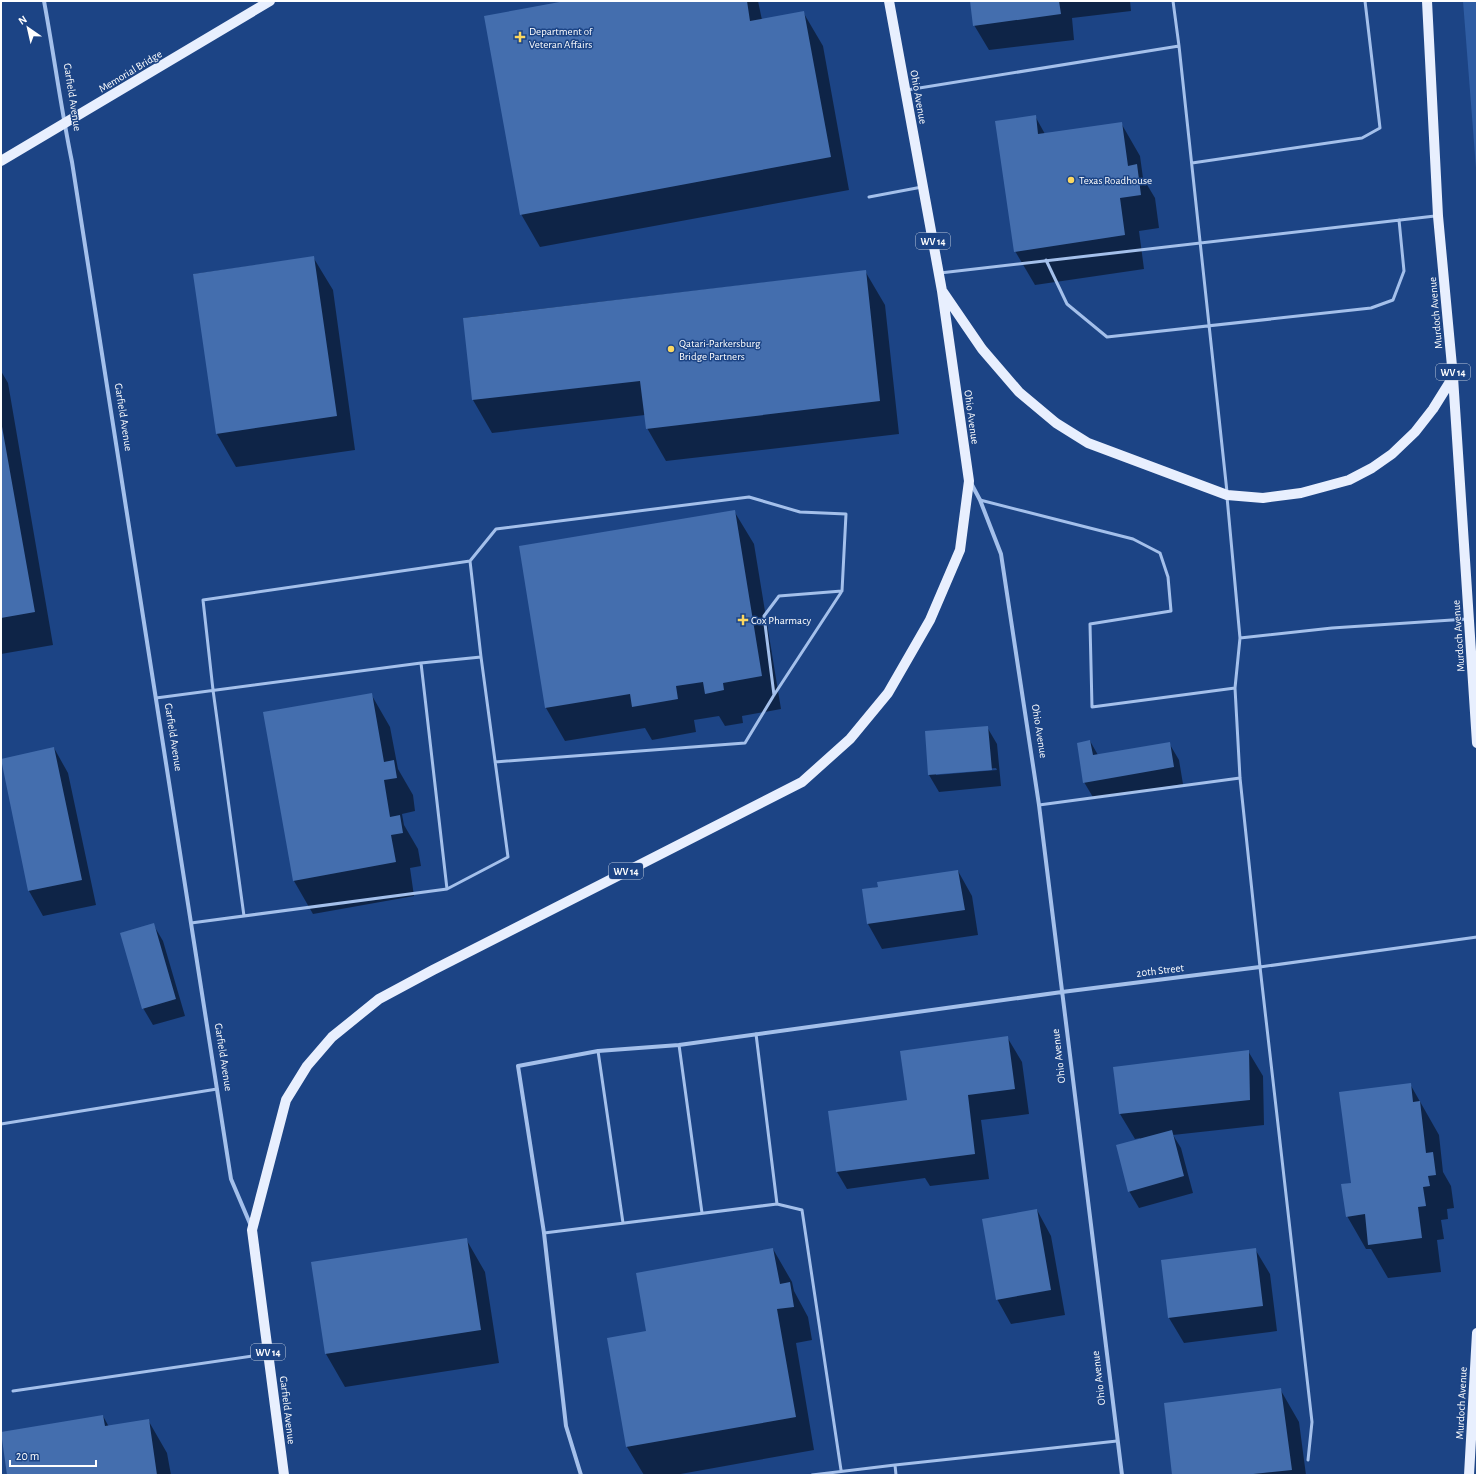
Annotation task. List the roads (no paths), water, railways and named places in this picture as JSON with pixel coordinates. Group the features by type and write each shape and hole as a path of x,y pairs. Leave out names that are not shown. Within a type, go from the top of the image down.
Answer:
{"main road":[{"name":"Memorial Bridge","path":"1,161 270,1"},
{"name":"Ohio Avenue","path":"889,1 942,290 969,481"},
{"name":"Murdoch Avenue","path":"1428,1 1438,216 1453,376 1477,743"},
{"path":"942,290 982,349 1019,392 1056,423 1088,443 1227,495 1263,498 1301,493 1349,480 1372,468 1392,454 1415,432 1433,409 1453,376"},
{"name":"WV 14","path":"252,1230 286,1100 307,1066 332,1037 379,999 802,782 850,739 888,693 930,620 960,550 969,481"},
{"name":"Garfield Avenue","path":"252,1230 284,1475"},
{"name":"Murdoch Avenue","path":"1469,1475 1477,1333"}],"street":[{"name":"Garfield Avenue","path":"44,1 56,65 64,124 72,162 231,1179 252,1230"},
{"name":"Ohio Avenue","path":"969,481 980,500 1001,554 1039,805 1122,1475"},
{"name":"20th Street","path":"544,1233 518,1066 598,1051 679,1045 1062,992 1260,967"},
{"path":"544,1233 566,1426 581,1475"}],"lane":[{"path":"1172,1 1179,46 1192,162 1227,495 1240,638 1235,688 1240,778 1312,1422 1308,1460"},
{"path":"1192,162 1362,138 1380,128 1365,1"},
{"path":"905,90 1179,46"},
{"path":"869,197 923,187"},
{"path":"938,273 1438,216"},
{"path":"1046,260 1067,304 1107,337 1371,308 1393,300 1404,271 1399,220"},
{"path":"244,916 213,690 203,600 470,561 496,529 749,497 800,512 846,514 842,591 745,743 495,762"},
{"path":"980,500 1133,539 1160,553 1168,577 1171,611 1090,624 1092,707 1235,688"},
{"path":"191,923 447,889 508,857 481,657 470,561"},
{"path":"774,696 764,616 779,596 842,591"},
{"path":"1240,638 1332,628 1469,619"},
{"path":"156,698 481,657"},
{"path":"421,664 447,889"},
{"path":"1039,805 1240,778"},
{"path":"1260,967 1477,938"},
{"path":"756,1034 777,1204"},
{"path":"679,1045 702,1213"},
{"path":"598,1051 623,1223"},
{"path":"1,1124 217,1089"},
{"path":"544,1233 777,1204 802,1210 841,1470"},
{"path":"13,1391 268,1354"},
{"path":"812,1475 841,1470 1117,1440"},
{"path":"895,1465 896,1475"}],"place":[{"name":"Department of Veteran Affairs","path":"520,37"},
{"name":"Texas Roadhouse","path":"1071,180"},
{"name":"Qatari-Parkersburg Bridge Partners","path":"671,349"},
{"name":"Cox Pharmacy","path":"743,620"}]}
